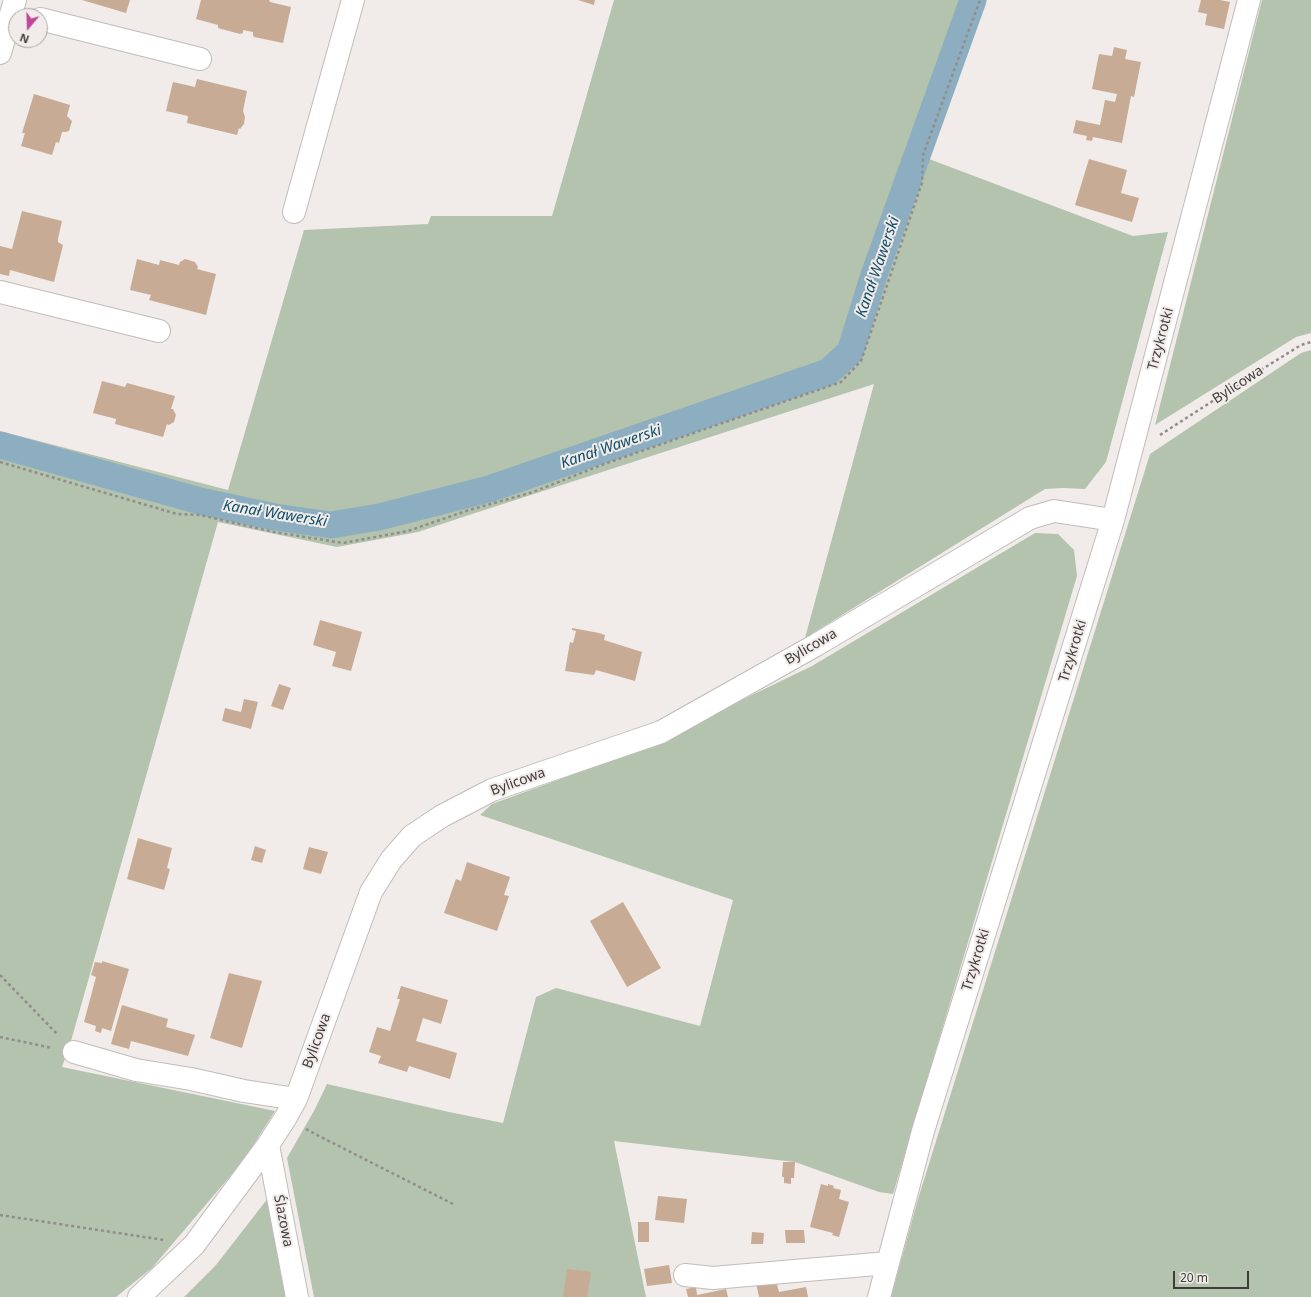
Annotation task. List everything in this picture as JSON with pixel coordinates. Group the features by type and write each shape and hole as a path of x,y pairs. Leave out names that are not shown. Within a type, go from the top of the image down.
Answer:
{"street":[{"path":"294,212 353,0"},
{"name":"Trzykrotki","path":"879,1297 923,1131 1113,520 1249,0"},
{"path":"48,21 200,59"},
{"path":"0,52 8,33"},
{"path":"0,292 159,331"},
{"name":"Bylicowa","path":"139,1297 194,1245 268,1145 291,1108 372,892 391,860 412,836 442,816 492,790 661,732 816,646 1030,518 1054,510 1113,520"},
{"path":"74,1052 136,1070 191,1079 244,1091 291,1108"},
{"name":"Ślazowa","path":"268,1145 297,1297"},
{"path":"685,1275 712,1278 888,1263"}],"path":[{"path":"0,462 177,514 200,515 274,532 343,543 408,531 466,511 533,492 604,464 841,382 860,361 922,183 923,155 980,0"},
{"name":"Bylicowa","path":"1168,430 1301,345 1311,342"},
{"path":"0,975 74,1052"},
{"path":"0,1037 74,1052"},
{"path":"291,1108 319,1136 455,1205"},
{"path":"0,1215 194,1245"}],"green space":[{"path":"614,0 986,0 929,159 1133,236 1168,232 1106,462 1085,489 1045,489 805,638 874,384 418,532 337,547 218,522 71,1041 62,1067 275,1111 243,1161 152,1268 116,1297 0,1297 0,431 228,490 304,230 428,224 431,216 552,216"},
{"path":"1262,0 1311,0 1311,333 1296,337 1155,425"},
{"path":"1311,350 1311,1297 891,1297 918,1199 1150,454 1301,353"},
{"path":"1035,533 1058,534 1074,550 1077,576 893,1194 879,1192 795,1162 614,1141 646,1297 314,1297 287,1158 315,1109 327,1084 503,1123 536,997 556,988 700,1026 733,900 480,815 492,804 632,753 812,666"},
{"path":"272,1193 288,1297 184,1297 216,1265"}],"building":[{"path":"82,0 130,0 126,13"},
{"path":"201,0 269,0 270,2 291,7 283,43 254,37 253,32 243,30 243,33 240,34 218,28 218,25 196,19"},
{"path":"578,0 595,0 594,5"},
{"path":"1201,0 1220,0 1230,2 1224,29 1205,25 1207,14 1198,12"},
{"path":"1114,47 1127,50 1125,59 1141,62 1134,97 1131,96 1122,143 1093,137 1092,141 1086,140 1087,136 1073,133 1076,120 1100,125 1105,100 1115,102 1117,94 1092,89 1099,54 1112,56"},
{"path":"197,79 247,91 243,111 245,117 244,124 240,129 239,128 237,135 187,123 188,116 166,111 173,82 195,87"},
{"path":"34,94 70,105 67,116 72,121 69,131 62,132 59,143 56,142 52,155 21,146 25,133 22,133"},
{"path":"1089,159 1127,170 1121,193 1139,198 1132,222 1075,205"},
{"path":"22,211 62,221 58,242 63,245 54,282 10,270 9,276 0,274 0,246 12,249"},
{"path":"137,259 159,265 160,260 179,265 180,262 185,259 195,262 198,267 197,269 216,274 206,315 149,300 151,295 130,290"},
{"path":"102,381 125,387 127,383 175,396 171,409 173,409 176,415 174,422 169,425 167,424 163,437 115,424 116,419 93,413"},
{"path":"320,620 362,632 351,671 332,666 336,652 313,645"},
{"path":"572,628 605,635 604,640 642,652 635,681 596,670 594,675 565,671 570,642 573,643 576,631 572,630"},
{"path":"279,684 291,688 283,710 271,706"},
{"path":"244,699 258,702 251,729 222,721 225,708 241,712"},
{"path":"138,838 172,848 167,868 170,869 164,890 127,879"},
{"path":"255,846 266,850 262,863 251,860"},
{"path":"309,847 328,852 321,874 303,869"},
{"path":"467,862 510,877 504,895 509,896 497,931 444,913 456,879 461,881"},
{"path":"623,902 661,968 627,987 590,921"},
{"path":"102,961 129,969 111,1031 102,1028 101,1033 95,1031 96,1026 84,1022 96,977 91,975 95,962 102,963"},
{"path":"229,973 262,981 242,1048 210,1038"},
{"path":"401,986 448,1000 441,1024 423,1018 416,1041 457,1053 450,1079 409,1066 407,1072 378,1063 381,1056 369,1052 377,1027 390,1031 400,999 397,999"},
{"path":"122,1005 168,1019 166,1027 195,1035 188,1056 131,1041 129,1049 111,1044"},
{"path":"783,1162 795,1162 794,1178 791,1178 791,1184 784,1183 784,1177 782,1177"},
{"path":"821,1184 828,1186 828,1184 834,1186 833,1188 841,1190 839,1199 849,1202 839,1237 832,1235 833,1233 810,1227"},
{"path":"658,1196 687,1199 684,1223 655,1220"},
{"path":"638,1222 649,1222 649,1242 638,1242"},
{"path":"785,1230 804,1230 805,1243 786,1243"},
{"path":"752,1232 764,1233 763,1244 751,1244"},
{"path":"669,1265 672,1283 647,1286 644,1269"},
{"path":"567,1269 591,1272 587,1297 563,1297"},
{"path":"776,1281 779,1292 806,1287 808,1297 759,1297 756,1283"},
{"path":"696,1287 697,1295 726,1289 728,1297 688,1297 686,1289"}],"waterway":[{"name":"Kanał Wawerski","path":"0,445 200,501 275,517 331,525 379,517 489,489 828,372 850,352 874,275 973,0"}]}
